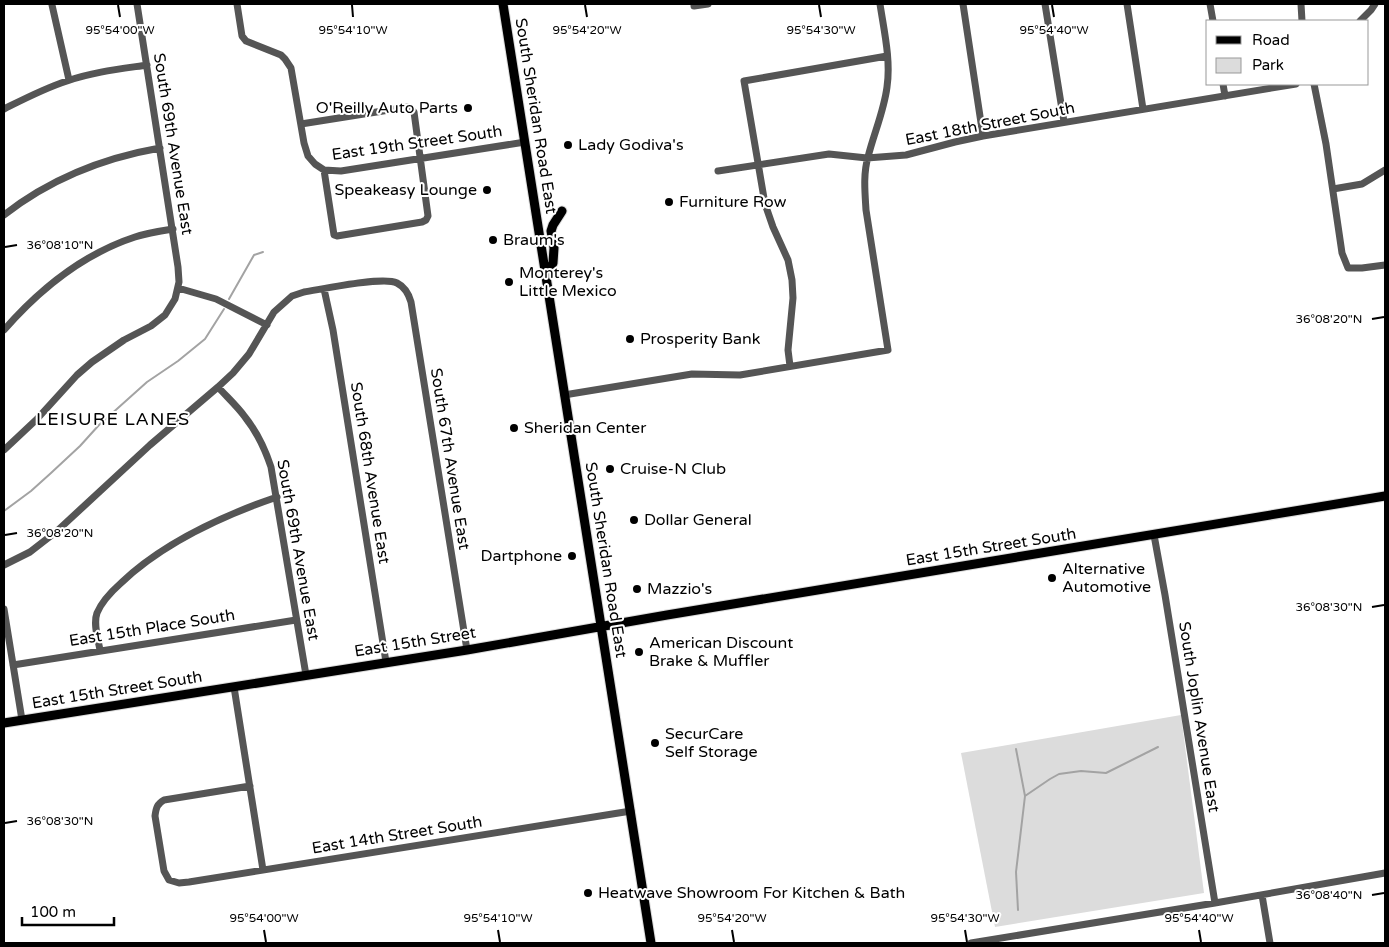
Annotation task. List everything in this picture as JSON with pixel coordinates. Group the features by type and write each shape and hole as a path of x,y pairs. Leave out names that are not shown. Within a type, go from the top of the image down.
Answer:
{"main road":[{"name":"South Sheridan Road East","path":"503,4 651,943"},
{"path":"546,277 553,263 554,248 551,230 562,211"},
{"name":"East 15th Street South","path":"601,626 1385,496"},
{"name":"East 15th Street","path":"234,687 467,650 601,626"},
{"name":"East 15th Street South","path":"4,723 234,687"}],"street":[{"name":"South 69th Avenue East","path":"137,4 173,229 179,277 178,288"},
{"path":"237,4 242,36 246,41 281,55 286,59 291,68 301,124 408,107 414,112 428,216 422,222 334,235 324,170"},
{"path":"694,5 708,4"},
{"path":"564,395 692,374 740,375 888,350 866,210 865,184 868,158 884,106 888,80 888,56 880,4"},
{"path":"962,4 983,136"},
{"path":"1045,4 1064,122"},
{"path":"1127,4 1143,109"},
{"path":"1210,4 1213,20"},
{"path":"1301,4 1302,20"},
{"path":"1361,20 1375,4"},
{"path":"52,5 68,80"},
{"path":"790,366 788,338 793,298 791,271 762,194 744,81 888,56"},
{"path":"4,109 68,80 147,65"},
{"path":"1223,85 1225,96"},
{"name":"East 18th Street South","path":"718,172 829,154 868,158 906,155 983,136 1290,85"},
{"path":"1314,85 1326,144 1342,253 1348,268 1385,265"},
{"name":"East 19th Street South","path":"301,124 306,151 315,164 324,170 341,171 524,142"},
{"path":"4,215 36,193 76,172 123,156 160,148"},
{"path":"1333,189 1362,184 1385,170"},
{"path":"4,330 32,300 54,281 91,257 134,238 173,229"},
{"name":"South 67th Avenue East","path":"324,289 378,280 391,281 404,288 411,302 467,650"},
{"path":"4,450 92,362 124,340 150,326 164,315 175,299 178,288 216,299 267,325"},
{"path":"4,565 30,552 57,531 150,445 233,373 249,354 274,312 292,296 324,289"},
{"name":"South 68th Avenue East","path":"324,289 333,330 386,662"},
{"name":"South 69th Avenue East","path":"218,387 245,416 257,434 271,466 306,675"},
{"path":"100,650 96,624 97,613 112,591 128,576 170,545 249,507 277,497"},
{"name":"South Joplin Avenue East","path":"1154,535 1215,903"},
{"path":"4,609 22,720"},
{"name":"East 15th Place South","path":"13,665 296,620"},
{"path":"234,687 263,870"},
{"name":"East 14th Street South","path":"250,786 164,800 158,803 155,816 164,871 169,880 179,883 189,882 631,811"},
{"path":"971,943 1385,873"},
{"path":"1262,895 1270,943"}],"green space":[{"path":"1181,715 1204,893 995,927 961,753"}],"waterway":[{"path":"229,299 254,255 263,252"},
{"path":"4,511 51,473 99,425 147,382 178,361 205,339 224,309"},
{"path":"1025,796 1059,774 1081,771 1106,773 1158,747"},
{"path":"1016,749 1025,796 1016,872 1018,910"}],"place":[{"name":"O'Reilly Auto Parts","path":"468,108"},
{"name":"Lady Godiva's","path":"568,145"},
{"name":"Speakeasy Lounge","path":"487,190"},
{"name":"Furniture Row","path":"669,202"},
{"name":"Braum's","path":"493,240"},
{"name":"Monterey's Little Mexico","path":"509,282"},
{"name":"Prosperity Bank","path":"630,339"},
{"name":"Sheridan Center","path":"514,428"},
{"name":"Cruise-N Club","path":"610,469"},
{"name":"Dollar General","path":"634,520"},
{"name":"Dartphone","path":"572,556"},
{"name":"Alternative Automotive","path":"1052,578"},
{"name":"Mazzio's","path":"637,589"},
{"name":"American Discount Brake & Muffler","path":"639,652"},
{"name":"SecurCare Self Storage","path":"655,743"},
{"name":"Heatwave Showroom For Kitchen & Bath","path":"588,893"}],"district":[{"name":"LEISURE LANES","path":"113,419"}]}
